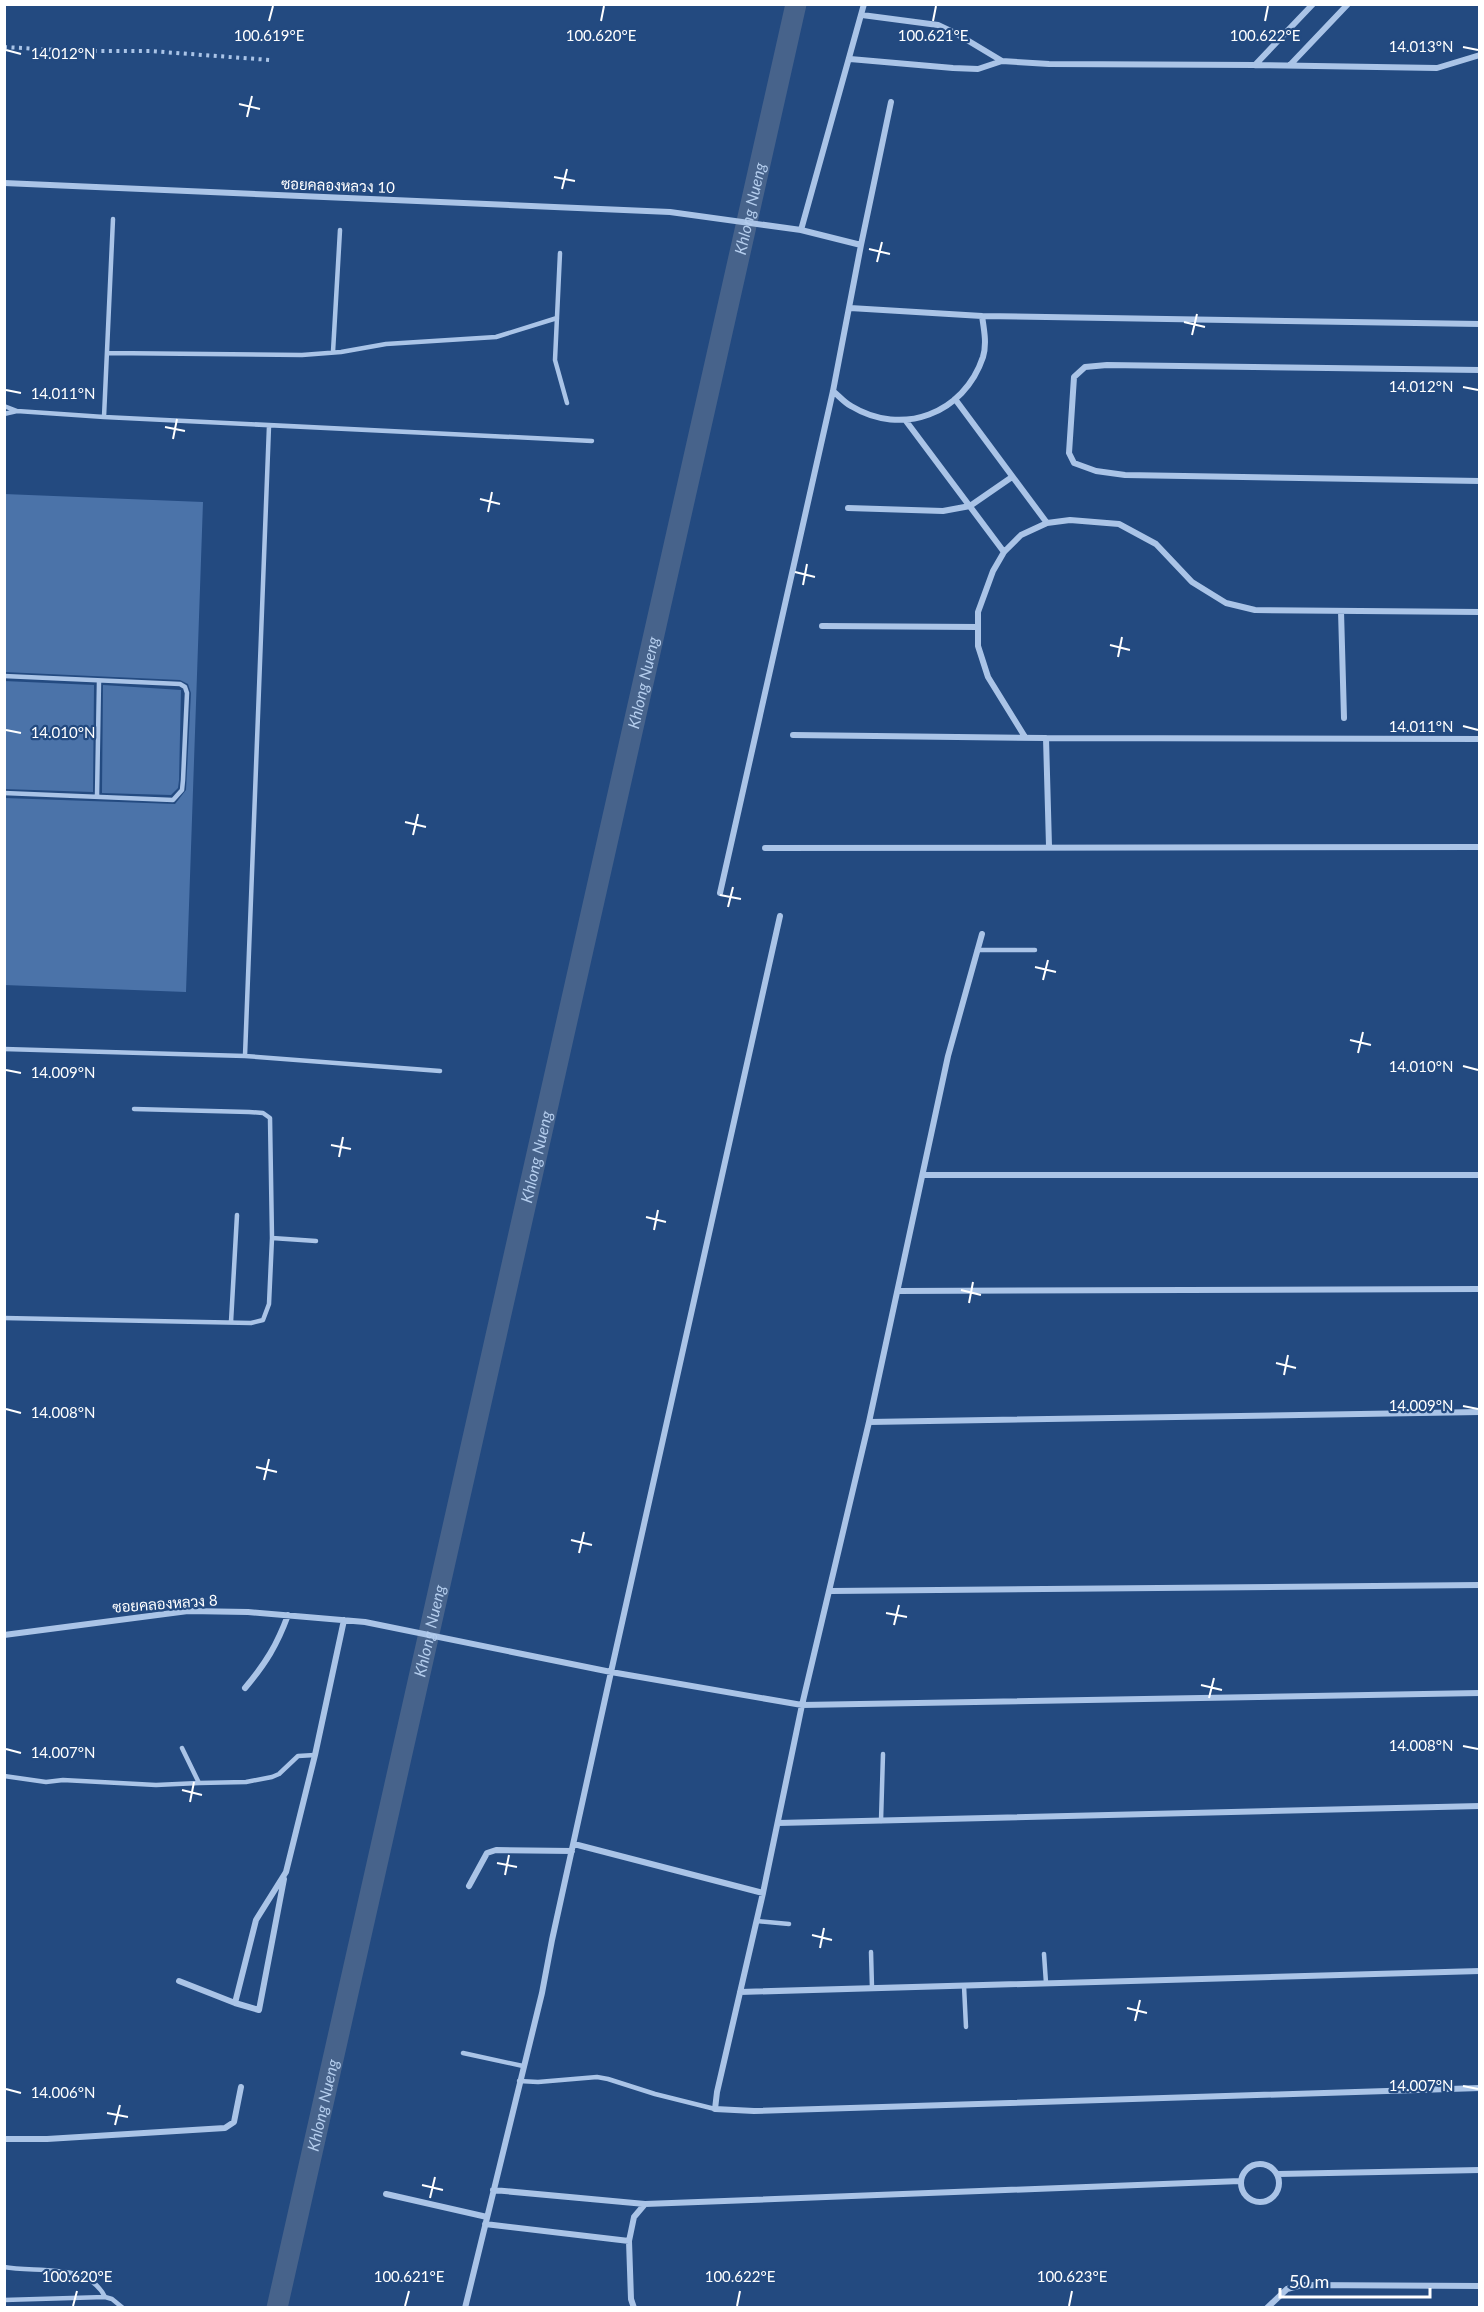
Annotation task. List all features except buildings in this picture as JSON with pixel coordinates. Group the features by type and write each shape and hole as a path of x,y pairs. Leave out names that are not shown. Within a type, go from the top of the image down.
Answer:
{"street":[{"path":"801,230 864,4"},
{"path":"1255,64 1313,4"},
{"path":"1290,65 1348,4"},
{"path":"862,15 938,25 1002,61"},
{"path":"850,59 978,69 1002,61 1049,64 1255,64 1437,68 1479,55"},
{"path":"720,893 833,391 891,102"},
{"name":"ซอยคลองหลวง 10","path":"4,183 670,212 801,230 861,245"},
{"path":"850,308 982,316 1479,324"},
{"path":"833,391 850,406 881,419 906,421 934,414 955,399 972,380 983,356 985,333 982,316"},
{"path":"1479,370 1107,365 1085,367 1074,376 1069,453 1074,463 1096,471 1125,475 1479,481"},
{"path":"955,399 1047,523"},
{"path":"906,421 1004,552"},
{"path":"848,508 944,511 970,506 1012,477"},
{"path":"1025,737 988,677 978,646 978,612 993,571 1004,552 1021,535 1047,523 1070,520 1119,524 1156,544 1192,582 1226,603 1256,610 1479,612"},
{"path":"1341,610 1344,718"},
{"path":"822,626 978,627"},
{"path":"793,735 1479,739"},
{"path":"1046,738 1048,846"},
{"path":"765,848 1479,847"},
{"path":"465,2307 519,2080 543,1994 552,1940 780,916"},
{"path":"982,934 948,1056 831,1591 802,1705 715,2109 778,2110 1479,2088"},
{"path":"922,1175 1479,1175"},
{"path":"898,1291 1479,1289"},
{"path":"869,1422 1479,1412"},
{"path":"831,1591 1479,1585"},
{"name":"ซอยคลองหลวง 8","path":"4,1635 188,1611 288,1615 365,1622 611,1672 802,1705 1479,1693"},
{"path":"245,1688 275,1648 288,1615"},
{"path":"179,1981 259,2010 286,1872 315,1755 344,1620"},
{"path":"778,1823 1479,1806"},
{"path":"468,1886 487,1853 496,1850 573,1848 763,1893"},
{"path":"235,2003 256,1920 286,1872"},
{"path":"740,1992 1479,1971"},
{"path":"4,2139 47,2139 225,2127 234,2122 241,2087"},
{"path":"1256,2163 1269,2165 1278,2174 1277,2193 1267,2201 1254,2201 1248,2198 1241,2188 1240,2181 1245,2170 1256,2163"},
{"path":"1278,2174 1479,2170"},
{"path":"494,2190 645,2204 1240,2181"},
{"path":"386,2194 486,2221 629,2241"},
{"path":"634,2307 631,2299 629,2241 634,2217 645,2204"},
{"path":"1267,2307 1287,2289 1302,2285 1479,2286"}],"lane":[{"path":"104,417 113,219"},
{"path":"333,352 340,230"},
{"path":"560,253 555,360 567,403"},
{"path":"107,352 302,355 386,344 496,337 557,318"},
{"path":"4,406 17,411"},
{"path":"4,414 17,411 269,426 592,441"},
{"path":"244,1056 269,426"},
{"path":"4,676 180,684 185,687 187,693 183,780 182,790 177,797 166,801 4,793"},
{"path":"97,797 99,681"},
{"path":"978,950 1035,950"},
{"path":"4,1049 244,1056 440,1071"},
{"path":"4,1318 251,1323 263,1320 267,1314 272,1238 270,1118 268,1115 212,1110 134,1109"},
{"path":"231,1323 237,1215"},
{"path":"272,1238 316,1241"},
{"path":"182,1748 199,1783"},
{"path":"881,1821 883,1754"},
{"path":"4,1776 38,1782 63,1780 156,1785 246,1782 279,1774 298,1756 315,1755"},
{"path":"757,1921 789,1924"},
{"path":"871,1952 872,1988"},
{"path":"1044,1954 1046,1983"},
{"path":"964,1986 966,2027"},
{"path":"464,2053 524,2066"},
{"path":"519,2080 538,2082 608,2079 715,2109"},
{"path":"4,2267 66,2272 83,2276 96,2282 105,2297"},
{"path":"4,2300 105,2297 123,2307"}],"path":[{"path":"4,47 75,51 150,51 270,60"}],"waterway":[{"name":"Khlong Nueng","path":"277,2308 796,4"}]}
